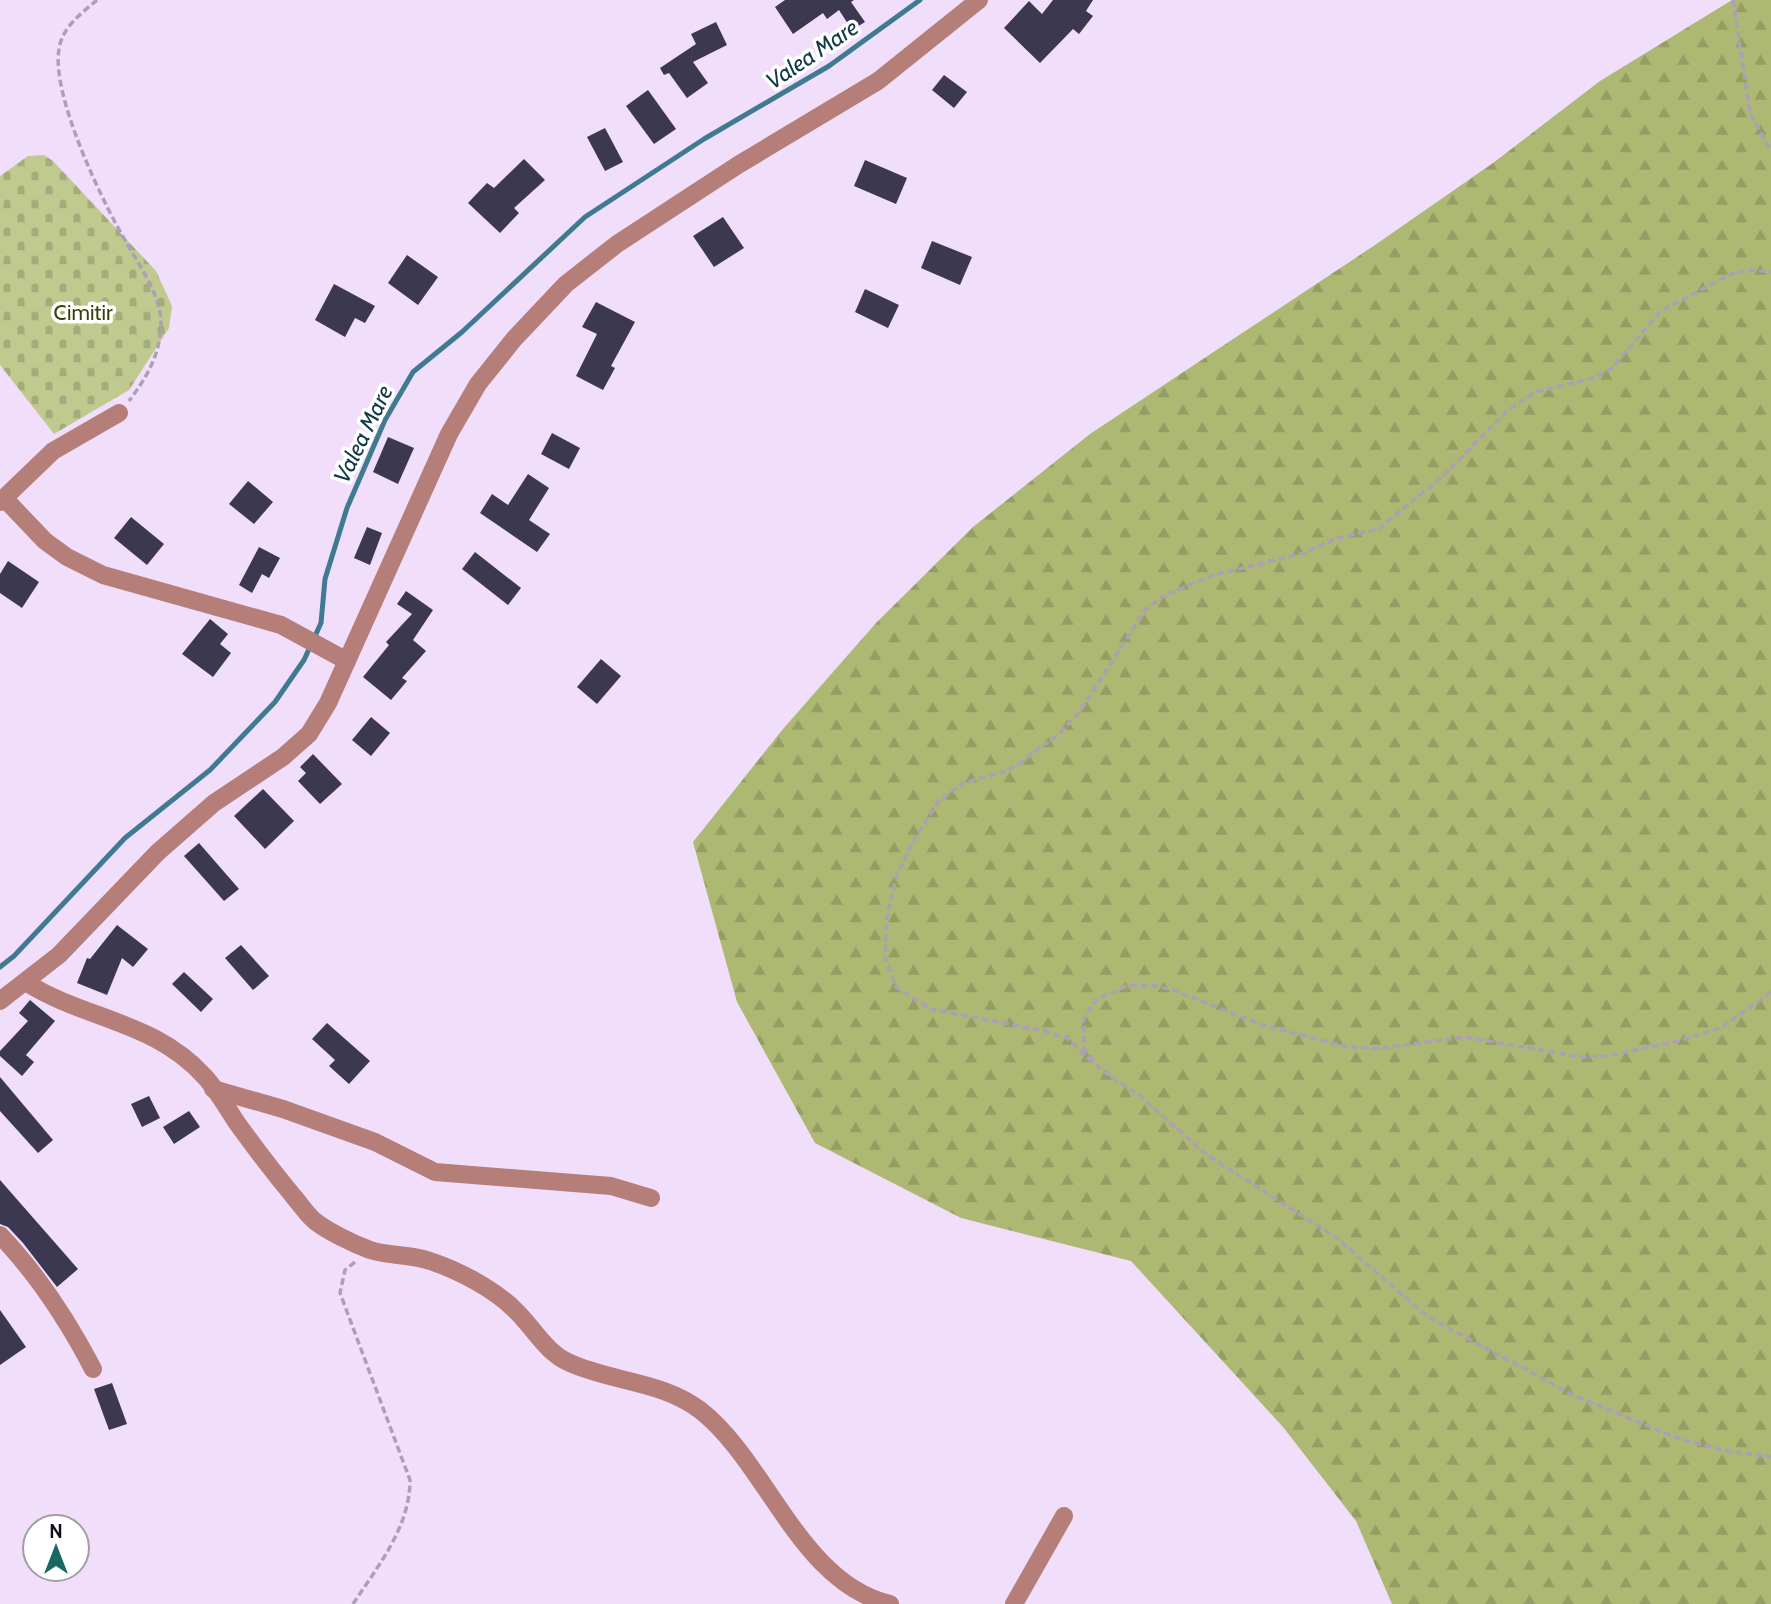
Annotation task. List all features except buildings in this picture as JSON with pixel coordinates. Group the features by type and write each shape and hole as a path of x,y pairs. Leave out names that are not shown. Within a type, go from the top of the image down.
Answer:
{"street":[{"path":"0,1002 27,983 214,803 283,757 309,733 328,703 449,434 478,384 514,339 566,284 668,209 878,81 979,0"},
{"path":"119,413 53,451 2,500 67,557 103,575 281,625 346,661"},
{"path":"27,983 54,1000 107,1016 162,1041 205,1077 261,1158 315,1222 369,1250 429,1261 480,1284 515,1310 543,1344 570,1363 660,1390 699,1410 726,1437 799,1535 827,1566 851,1586 890,1604"},
{"path":"213,1089 283,1109 375,1142 435,1172 611,1186 651,1198"},
{"path":"0,1236 28,1265 66,1317 93,1369"},
{"path":"1014,1604 1065,1516"}],"path":[{"path":"97,0 70,23 59,46 57,67 65,101 91,172 113,220 155,293 161,321 159,351 146,378 119,413"},
{"path":"1732,0 1750,113 1771,151"},
{"path":"1771,272 1754,270 1731,274 1661,311 1611,369 1593,378 1535,392 1507,411 1440,479 1378,529 1336,538 1304,553 1210,576 1162,597 1145,610 1082,710 1060,733 1004,772 963,783 939,801 896,878 887,917 885,957 896,987 931,1009 1045,1031 1067,1038 1099,1068 1141,1097 1207,1155 1337,1238 1428,1317 1573,1395 1675,1437 1721,1450 1771,1457"},
{"path":"1099,1068 1084,1048 1084,1018 1097,999 1127,986 1150,985 1173,990 1262,1025 1349,1047 1381,1048 1465,1037 1581,1057 1607,1056 1678,1041 1721,1028 1771,992"},
{"path":"353,1604 384,1556 410,1505 411,1480 340,1293 345,1270 369,1250"}],"green space":[{"path":"1732,0 1771,0 1771,1604 1392,1604 1356,1521 1283,1427 1131,1261 961,1218 815,1143 737,1002 693,842 783,729 876,623 973,527 1090,434 1375,245 1493,163 1600,81"},
{"name":"Cimitir","path":"44,155 53,161 156,271 172,306 169,328 129,390 54,434 0,365 0,176 28,156"}],"waterway":[{"name":"Valea Mare","path":"0,967 14,956 125,838 210,770 275,702 304,660 321,623 325,579 347,508 385,420 413,372 462,332 585,217 704,139 829,66 920,0"}]}
